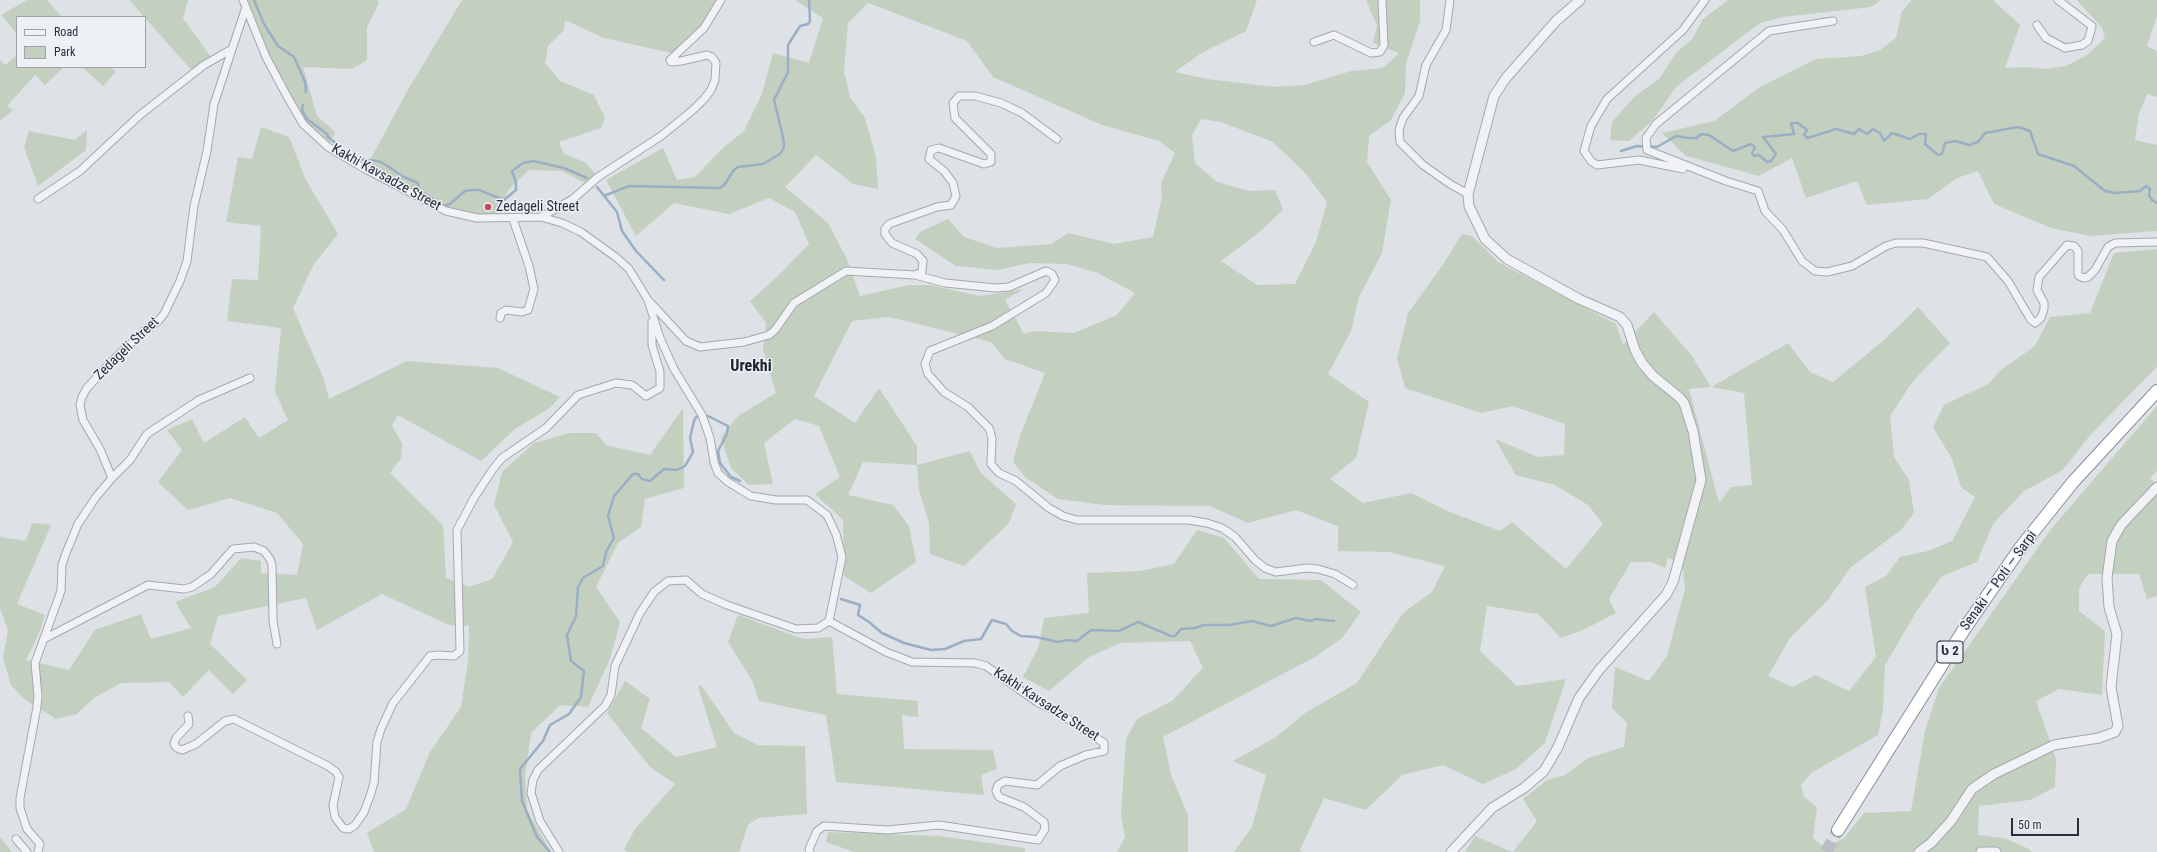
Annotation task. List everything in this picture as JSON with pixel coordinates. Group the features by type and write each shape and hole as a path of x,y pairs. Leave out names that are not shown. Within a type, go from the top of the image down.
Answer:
{"highway":[{"name":"Senaki — Poti — Sarpi","path":"1838,830 1965,628 2022,547 2073,482 2157,391"}],"street":[{"name":"Kakhi Kavsadze Street","path":"541,217 573,199 598,177 661,136 693,110 711,90 716,69 716,62 712,57 707,55 681,61 671,62 670,60 695,39 704,28 721,0"},
{"path":"1314,42 1334,35 1371,53 1380,52 1384,45 1382,0"},
{"path":"1450,0 1446,30 1426,65 1419,96 1403,118 1399,130 1400,142 1423,165 1450,184 1468,194"},
{"path":"1451,852 1492,808 1524,788 1544,771 1558,747 1579,698 1599,670 1666,595 1673,582 1701,480 1693,431 1684,403 1679,397 1653,376 1642,363 1635,350 1627,325 1620,317 1579,299 1507,259 1485,239 1472,214 1468,194 1489,108 1499,86 1556,21 1580,0"},
{"path":"1705,0 1683,30 1606,99 1591,126 1584,151 1591,161 1597,164 1639,160 1660,163 1710,175"},
{"path":"2037,25 2046,38 2065,48 2082,45 2088,41 2092,26 2058,0"},
{"name":"Kakhi Kavsadze Street","path":"245,4 266,57 288,98 304,124 328,147 366,169 446,211 477,218 513,219 541,217 562,223 581,232 617,258 629,269 648,300 686,341 700,347 744,342 769,335 776,330 794,303 846,271 915,275 945,283 996,288 1009,287 1046,271 1052,274 1055,280 1046,293 992,326 930,352 925,364 928,374 944,392 968,407 989,428 992,438 991,464 999,473 1016,481 1049,508 1063,516 1077,520 1189,520 1207,523 1222,528 1235,537 1264,568 1276,572 1307,568 1318,569 1335,574 1353,585"},
{"name":"Zedageli Street","path":"112,478 100,449 83,420 80,405 82,397 87,388 112,361 164,314 180,281 187,262 194,206 207,151 214,104 232,50 245,4"},
{"path":"1833,21 1769,31 1656,124 1646,138 1647,150 1710,175 1758,191 1765,211 1783,230 1802,261 1815,271 1827,272 1852,266 1886,246 1896,243 1923,243 1987,257 2008,281 2031,320 2035,323 2041,318 2044,309 2044,303 2037,290 2039,277 2067,245 2074,246 2078,251 2078,273 2079,276 2084,278 2088,277 2095,270 2108,247 2115,243 2157,242"},
{"path":"38,199 80,171 140,115 204,65 232,50"},
{"path":"915,275 922,272 923,261 917,254 892,243 885,234 889,224 937,207 951,205 956,196 954,183 944,170 929,159 931,150 939,148 984,164 991,162 991,154 955,118 953,103 960,96 975,96 1001,103 1022,112 1057,138"},
{"path":"500,318 501,313 506,310 522,312 528,310 534,289 529,266 513,219"},
{"name":"Kakhi Kavsadze Street","path":"648,300 660,338 674,369 702,416 710,438 714,462 718,473 728,482 751,496 776,500 807,500 827,514 836,534 842,557 829,621 886,652 912,662 975,663 986,666 1036,702 1059,713 1104,743 1104,751 1086,755 1060,766 1037,785 1005,781 998,784 996,791 999,797 1024,807 1044,822 1045,829 1038,840 939,825 888,830 824,826 817,831 809,849 810,852"},
{"name":"Kakhi Kavsadze Street","path":"188,716 189,724 176,738 174,744 177,748 182,750 196,744 225,722 234,719 328,766 336,772 339,777 333,805 335,817 343,828 349,829 356,825 364,812 374,783 377,742 381,729 393,703 430,656 454,656 460,651 457,530 466,513 493,469 502,458 546,428 578,394 616,383 632,385 646,396 660,388 660,372 652,345 652,312"},
{"path":"38,852 40,844 24,822 20,798 37,708 38,696 35,663 61,591 62,565 66,553 86,512 112,478 130,460 147,434 199,400 250,378"},
{"path":"1919,852 1931,843 1951,821 1972,789 1994,774 2054,745 2099,738 2115,732 2118,726 2111,687 2117,634 2109,607 2107,578 2112,541 2120,525 2157,487"},
{"path":"44,639 148,585 184,589 192,587 211,574 233,549 254,547 264,552 270,559 272,565 273,621 277,644"},
{"path":"558,852 540,820 531,793 533,780 538,770 606,706 611,695 615,666 640,613 654,592 668,581 686,580 702,594 727,605 796,629 818,628 829,621"},
{"path":"16,839 27,852"},
{"path":"1981,852 1996,852"}],"green space":[{"path":"27,0 47,0 61,16 16,16 16,33 1,15"},
{"path":"129,0 188,0 183,18 213,60 194,73 146,19 146,16 143,16"},
{"path":"243,0 377,0 379,3 367,27 367,60 352,69 303,67 317,116 335,132 328,147 316,136 288,98"},
{"path":"462,0 721,0 704,28 676,54 604,38 565,20 564,30 548,46 545,63 560,81 594,95 605,118 601,128 559,142 564,154 585,162 598,177 589,185 562,171 529,170 509,189 496,219 461,216 365,169 409,88"},
{"path":"795,0 1257,0 1246,31 1203,52 1175,72 1207,79 1275,87 1304,85 1351,71 1383,68 1399,53 1373,43 1377,26 1366,0 1420,0 1420,21 1406,64 1405,93 1391,120 1369,136 1367,162 1391,200 1382,253 1359,297 1351,331 1328,374 1369,402 1356,458 1330,479 1363,503 1411,493 1445,510 1500,531 1512,522 1566,569 1603,524 1588,505 1555,485 1516,475 1495,439 1538,457 1564,455 1565,424 1513,406 1481,413 1405,388 1397,358 1408,313 1442,266 1462,234 1472,236 1498,262 1616,324 1623,345 1654,312 1692,356 1711,387 1788,343 1810,372 1833,382 1884,340 1918,307 1950,343 1913,381 1890,416 1894,457 1909,480 1914,513 1901,530 1850,568 1828,600 1790,638 1768,676 1793,687 1815,675 1849,691 1876,657 1865,587 1886,576 1900,557 1928,551 1952,541 1975,497 1961,487 1952,459 1933,427 1944,405 1988,384 2001,370 2035,346 2050,317 2090,313 2114,253 2157,249 2157,367 2091,434 2063,470 2024,491 1993,524 1977,562 1942,576 1918,609 1885,665 1883,709 1878,735 1811,773 1801,785 1804,797 1817,807 1813,838 1824,847 1843,839 1864,813 1911,811 1925,731 1939,688 2051,529 2157,406 2157,471 2150,478 2157,485 2157,596 2147,599 2139,574 2088,574 2079,588 2079,611 2105,631 2102,695 2059,689 2036,701 2056,759 2055,787 2030,800 1979,806 1978,835 2004,838 2029,849 2032,852 1513,852 1537,821 1523,799 1547,780 1565,775 1588,758 1624,747 1627,723 1612,708 1615,667 1649,681 1667,656 1685,589 1682,563 1668,558 1665,568 1651,562 1631,562 1609,599 1616,613 1585,629 1561,638 1538,614 1487,606 1480,651 1517,686 1566,679 1545,743 1516,769 1483,784 1443,765 1402,775 1366,810 1324,798 1300,850 1303,852 1234,852 1252,827 1266,775 1233,761 1276,737 1305,713 1357,683 1403,613 1432,592 1445,566 1389,552 1338,551 1338,526 1296,510 1248,523 1210,506 1105,505 1058,499 1025,477 1013,462 1021,433 1045,373 1005,359 991,342 889,317 852,321 814,396 855,423 879,388 917,446 917,465 863,462 848,495 893,505 909,526 916,562 871,593 844,576 843,520 815,494 840,477 819,426 795,419 764,443 773,484 749,485 731,468 721,437 738,416 776,393 763,349 766,323 750,301 778,276 809,244 795,212 769,198 729,214 674,203 636,236 606,180 663,148 677,180 695,177 723,148 744,131 762,94 773,53 809,63 823,18","holes":["868,3 967,41 993,77 1102,125 1159,141 1175,153 1161,183 1162,197 1153,237 1114,244 1068,233 1052,244 997,248 964,237 948,219 920,232 915,239 956,266 998,270 1029,263 1067,264 1098,273 1135,293 1117,315 1074,333 1034,331 1024,334 1005,300 1024,289 980,296 930,285 909,285 860,296 846,257 828,223 785,187 816,155 853,184 878,189 876,157 865,118 850,97 844,71 848,23","1201,119 1221,122 1273,142 1306,174 1327,202 1316,242 1295,284 1257,285 1221,261 1257,234 1283,210 1275,190 1249,191 1217,182 1195,163 1192,135","1711,387 1744,393 1752,485 1731,487 1719,503 1689,389"]},
{"path":"1728,0 1881,0 1871,7 1783,17 1760,23 1676,87 1653,120 1629,141 1610,140 1612,122 1635,96 1659,79 1676,53 1693,38 1702,20"},
{"path":"1912,0 1993,0 2020,25 2005,68 2027,67 2047,69 2066,66 2087,55 2105,38 2102,28 2077,0 2157,0 2157,16 2147,46 2157,51 2157,97 2147,94 2139,114 2135,140 2157,145 2157,231 2090,236 2051,228 1994,204 1978,171 1957,178 1928,199 1867,205 1857,181 1806,198 1792,158 1759,176 1686,156 1662,133 1714,121 1760,87 1816,59 1861,56 1880,50 1896,38 1902,11"},
{"path":"16,56 16,68 63,68 45,85 35,75 7,106 13,110 0,121 0,60 5,65"},
{"path":"83,68 113,68 116,72 103,86"},
{"path":"261,127 289,137 306,180 338,234 314,264 293,308 324,380 329,399 407,361 498,368 560,397 550,408 515,429 481,461 398,415 392,426 402,443 401,458 390,473 443,525 446,578 469,587 492,579 513,542 494,505 502,472 534,443 570,433 596,433 606,445 650,455 683,408 684,488 645,499 641,527 618,543 596,587 620,622 610,659 588,707 560,705 531,733 525,776 527,810 551,852 374,852 367,833 406,809 430,752 461,707 468,661 469,626 449,625 382,594 317,630 306,598 218,616 210,644 247,680 233,694 209,670 183,697 169,682 122,683 95,697 77,714 56,719 24,699 11,685 3,658 8,630 0,608 0,537 26,541 32,523 51,525 17,604 45,615 40,631 26,660 69,670 95,630 141,614 151,639 191,628 175,602 215,587 241,558 261,561 261,573 297,575 303,544 277,513 230,498 188,510 158,482 182,450 167,430 192,419 204,443 245,417 259,438 288,420 275,392 281,328 227,321 232,279 258,280 261,226 226,222 238,157 252,159"},
{"path":"87,130 86,150 38,186 24,147 29,131 75,140"},
{"path":"970,451 980,472 1016,504 1009,523 964,566 930,554 929,523 919,490 917,465"},
{"path":"1197,530 1224,538 1259,579 1321,580 1361,612 1342,638 1315,657 1163,737 1171,775 1188,815 1188,852 1117,852 1125,837 1121,815 1126,739 1137,719 1172,701 1203,668 1190,641 1120,643 1089,657 1049,691 1023,677 1039,646 1044,618 1089,613 1087,573 1140,571 1174,564"},
{"path":"738,615 803,639 832,637 837,694 918,701 918,717 902,715 904,749 993,750 997,769 981,775 984,795 836,782 826,715 759,701 753,682 728,642"},
{"path":"625,681 650,699 641,728 676,757 717,747 698,687 701,685 734,733 758,745 805,746 807,814 758,818 748,825 739,852 627,852 624,849 635,829 675,784 650,767 607,713"},
{"path":"828,832 939,836 1025,848 1025,852 854,852 826,842"},
{"path":"1475,836 1512,852 1465,852"},
{"path":"0,837 12,852 0,852"}],"waterway":[{"path":"254,0 264,24 278,46 294,57 305,82 306,92"},
{"path":"604,196 629,186 720,188 738,167 763,164 780,154 784,147 783,137 774,100 788,72 788,45 800,26 808,24 810,21 809,0"},
{"path":"303,105 302,110 307,119 327,134 328,137 338,145"},
{"path":"1621,151 1637,146 1657,147 1676,136 1697,138 1701,134 1709,135 1733,151 1751,144 1755,147 1752,153 1754,156 1759,155 1767,162 1771,161 1776,154 1763,137 1794,134 1791,123 1798,123 1807,130 1804,135 1808,138 1836,129 1854,134 1859,129 1867,134 1873,129 1880,133 1884,141 1892,133 1910,139 1919,134 1926,134 1925,144 1938,155 1942,154 1945,143 1955,141 1969,145 1978,142 1985,133 2018,127 2030,131 2038,154 2074,166 2105,191 2114,193 2140,191 2146,186 2150,189 2149,195 2152,200 2157,203"},
{"path":"350,154 358,159 378,161 386,165 402,176 418,183 419,190 444,206 450,204 465,191 472,190 479,190 504,200 516,190 516,182 512,171 523,163 533,161 564,168 587,178"},
{"path":"597,187 617,212 622,231 636,251 664,280"},
{"path":"550,852 537,837 522,801 520,769 543,741 550,725 569,714 581,697 584,671 571,661 567,635 576,616 578,587 583,578 603,566 606,552 614,538 608,516 614,496 633,474 638,474 642,479 650,481 664,469 677,470 685,466 693,452 690,438 696,417 708,416 728,426 727,434 718,451 720,463 731,477 740,481"},
{"path":"841,599 860,605 858,615 882,633 904,643 931,650 945,649 964,641 981,639 992,620 1006,624 1012,631 1021,636 1036,637 1058,642 1067,640 1077,641 1091,630 1119,631 1138,622 1171,636 1175,636 1181,629 1195,628 1204,625 1229,625 1252,621 1271,626 1296,618 1311,621 1315,619 1334,621"}],"tunnel":[{"path":"1826,852 1838,830"}],"place":[{"name":"Zedageli Street","path":"488,207"}],"district":[{"name":"Urekhi","path":"751,367"}]}
